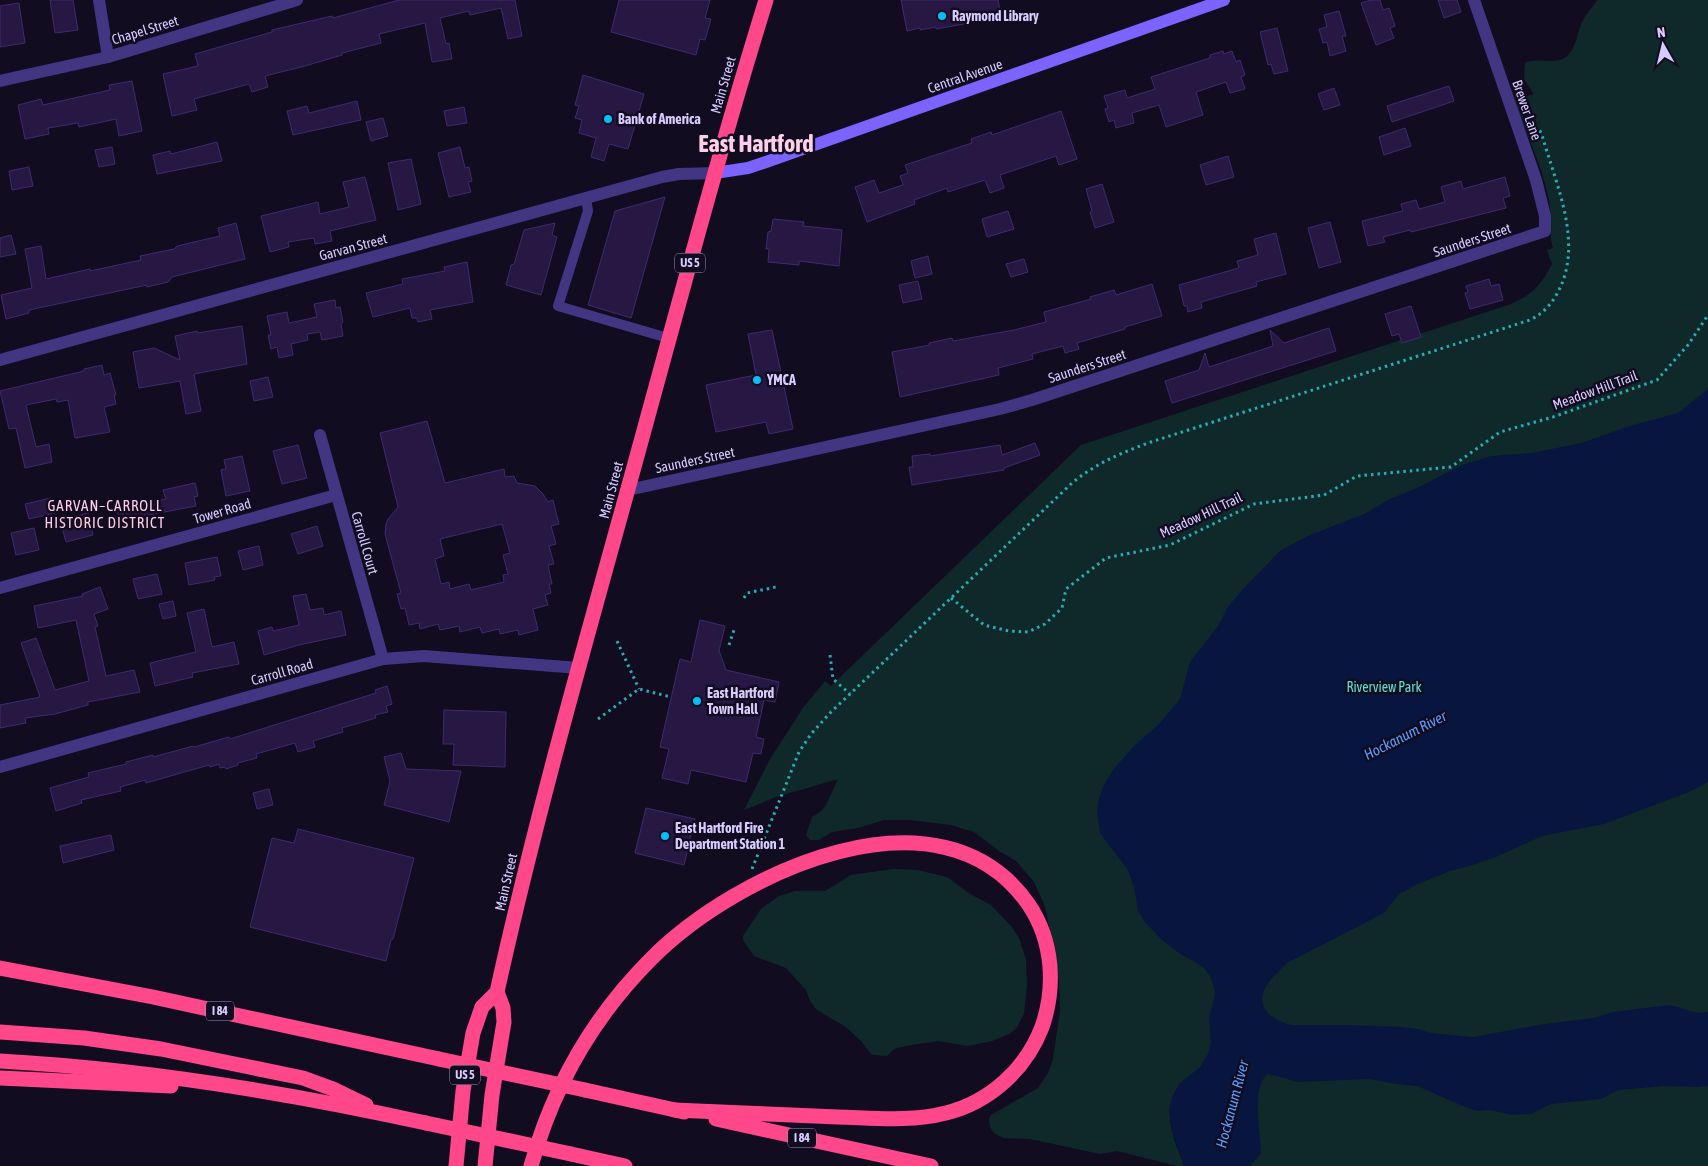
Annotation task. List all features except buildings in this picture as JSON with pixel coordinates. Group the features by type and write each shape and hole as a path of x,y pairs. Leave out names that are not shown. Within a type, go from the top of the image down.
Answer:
{"highway":[{"name":"Main Street","path":"456,1166 463,1091 473,1033 482,1007 497,992 539,812 668,338 766,0"},
{"path":"531,1166 545,1121 561,1083 580,1050 614,1001 650,959 681,932 720,905 761,882 820,858 858,847 891,843 932,844 966,853 995,869 1017,889 1034,913 1045,940 1050,965 1050,993 1045,1019 1034,1045 1019,1068 1000,1086 978,1101 949,1113 909,1118 822,1117 674,1110"},
{"name":"I 84","path":"0,968 153,997 931,1166"},
{"name":"Main Street","path":"485,1166 490,1111 504,1017 502,1003 497,992"},
{"path":"0,1032 122,1042 303,1078 338,1091 380,1113"},
{"path":"0,1061 118,1071 265,1090 625,1166"},
{"path":"0,1078 265,1090"}],"street":[{"path":"100,0 108,57"},
{"name":"Chapel Street","path":"0,81 108,57 297,0"},
{"name":"Central Avenue","path":"715,173 748,168 766,162 1224,0"},
{"name":"Brewer Lane","path":"1474,0 1541,199 1545,216 1545,231"},
{"name":"Garvan Street","path":"0,360 662,177 680,174 715,173"},
{"name":"Saunders Street","path":"628,490 970,416 1016,404 1545,231"},
{"name":"Carroll Court","path":"320,434 383,659"},
{"name":"Tower Road","path":"0,588 336,495"},
{"name":"Carroll Road","path":"0,767 383,659 424,656 579,668"}],"lane":[{"path":"586,198 588,211 558,306 668,338"}],"path":[{"path":"752,869 801,748 817,726 848,692 1084,474 1108,460 1151,442 1528,321 1542,313 1555,297 1565,272 1569,246 1568,226 1541,132 1532,124 1515,120"},
{"name":"Meadow Hill Trail","path":"951,598 984,625 1028,632 1051,619 1062,608 1066,589 1106,558 1170,545 1254,504 1324,495 1357,476 1451,467 1500,432 1553,417 1657,380 1688,345 1708,315"},
{"path":"744,598 750,592 776,586"},
{"path":"729,645 734,630"},
{"path":"617,641 639,689"},
{"path":"830,655 834,678 848,692"},
{"path":"639,689 671,697"},
{"path":"598,719 639,689"}],"green space":[{"name":"Riverview Park","path":"1598,0 1708,0 1708,1166 1250,1166 1261,1153 1187,1079 1176,1089 1170,1112 1174,1139 1184,1166 1177,1166 1117,1151 1100,1154 1030,1139 1003,1138 994,1133 990,1127 989,1118 991,1115 1038,1088 1048,1073 1053,1059 1060,1011 1059,979 1045,906 1034,882 1016,861 974,832 951,825 910,820 884,820 858,828 832,832 819,840 810,840 806,835 812,817 826,805 838,779 776,797 744,810 770,759 803,708 825,681 831,686 1081,445 1511,304 1536,288 1552,264 1547,250 1553,248 1550,208 1539,165 1513,100 1534,94 1524,79 1525,63 1529,61 1554,61 1567,56 1571,52 1582,22"},
{"path":"893,869 917,870 947,877 970,894 991,905 1011,926 1019,938 1026,960 1027,984 1024,1014 1016,1029 992,1041 968,1046 938,1041 894,1049 887,1056 872,1055 846,1027 817,1010 810,1001 806,990 786,968 754,956 743,940 743,936 761,909 779,896 795,891 825,891 851,875"}],"water":[{"name":"Hockanum River","path":"1708,389 1708,782 1689,792 1604,824 1542,836 1496,857 1450,871 1418,884 1399,894 1384,913 1287,963 1268,983 1262,998 1265,1010 1269,1014 1280,1021 1292,1025 1401,1027 1431,1033 1473,1037 1544,1024 1594,1018 1613,1012 1669,1005 1693,1012 1708,1012 1708,1086 1664,1086 1618,1090 1601,1099 1551,1104 1531,1114 1511,1115 1491,1110 1478,1111 1470,1109 1417,1086 1369,1079 1298,1082 1268,1074 1259,1089 1258,1099 1261,1153 1250,1166 1184,1166 1172,1130 1169,1110 1172,1098 1179,1084 1200,1067 1208,1054 1211,1043 1209,1018 1215,994 1214,987 1210,976 1203,967 1179,953 1161,939 1144,921 1138,911 1134,887 1128,870 1100,833 1097,811 1099,798 1113,770 1134,746 1159,724 1180,699 1190,662 1218,626 1227,608 1281,550 1310,535 1364,514 1390,499 1417,488 1462,465 1491,456 1532,453 1581,443 1633,425 1678,413"}],"place":[{"name":"Raymond Library","path":"942,16"},
{"name":"Bank of America","path":"608,119"},
{"name":"YMCA","path":"757,380"},
{"name":"East Hartford Town Hall","path":"697,701"},
{"name":"East Hartford Fire Department Station 1","path":"665,836"}],"district":[{"name":"East Hartford","path":"756,143"},
{"name":"GARVAN–CARROLL HISTORIC DISTRICT","path":"105,514"}]}
